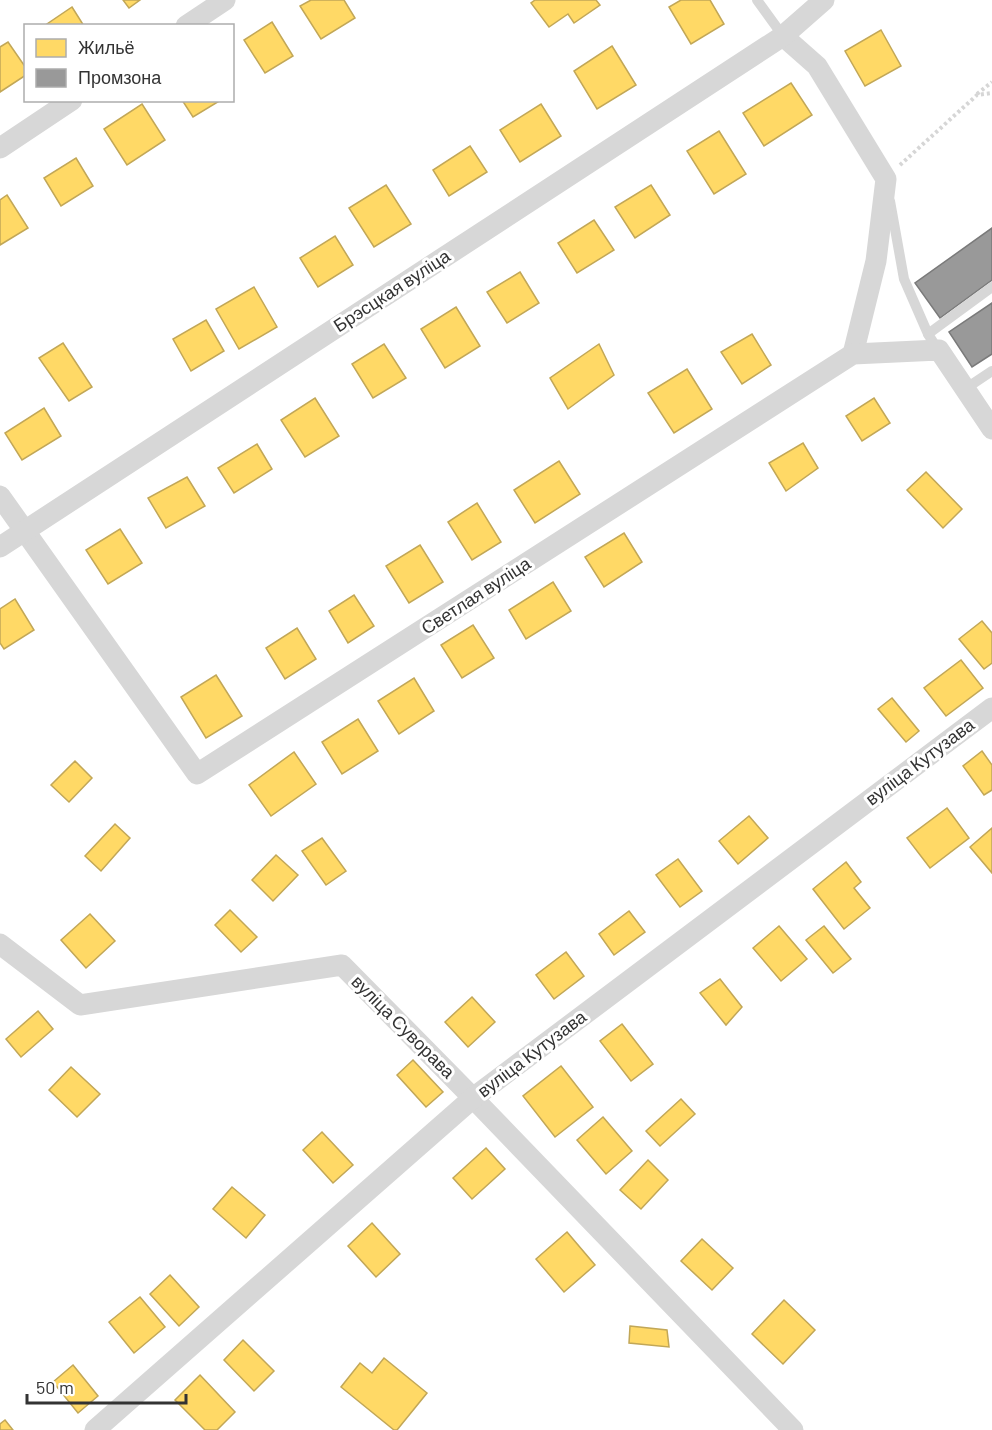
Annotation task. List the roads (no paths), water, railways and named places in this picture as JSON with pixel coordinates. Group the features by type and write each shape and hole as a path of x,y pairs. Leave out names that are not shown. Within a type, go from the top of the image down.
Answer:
{"street":[{"path":"189,24 225,0"},
{"name":"Брэсцкая вуліца","path":"0,547 783,36 824,0"},
{"path":"783,36 817,66 886,179 876,261 852,354 933,342 992,429"},
{"path":"0,148 69,102"},
{"name":"Светлая вуліца","path":"24,531 197,774 852,354"},
{"path":"0,496 24,531"},
{"name":"вуліца Кутузава","path":"95,1430 473,1098 992,708"},
{"name":"вуліца Суворава","path":"0,944 80,1005 342,965 793,1430"}],"lane":[{"path":"757,0 783,36"},
{"path":"886,179 904,279 933,342 992,287"},
{"path":"965,389 992,371"}]}
